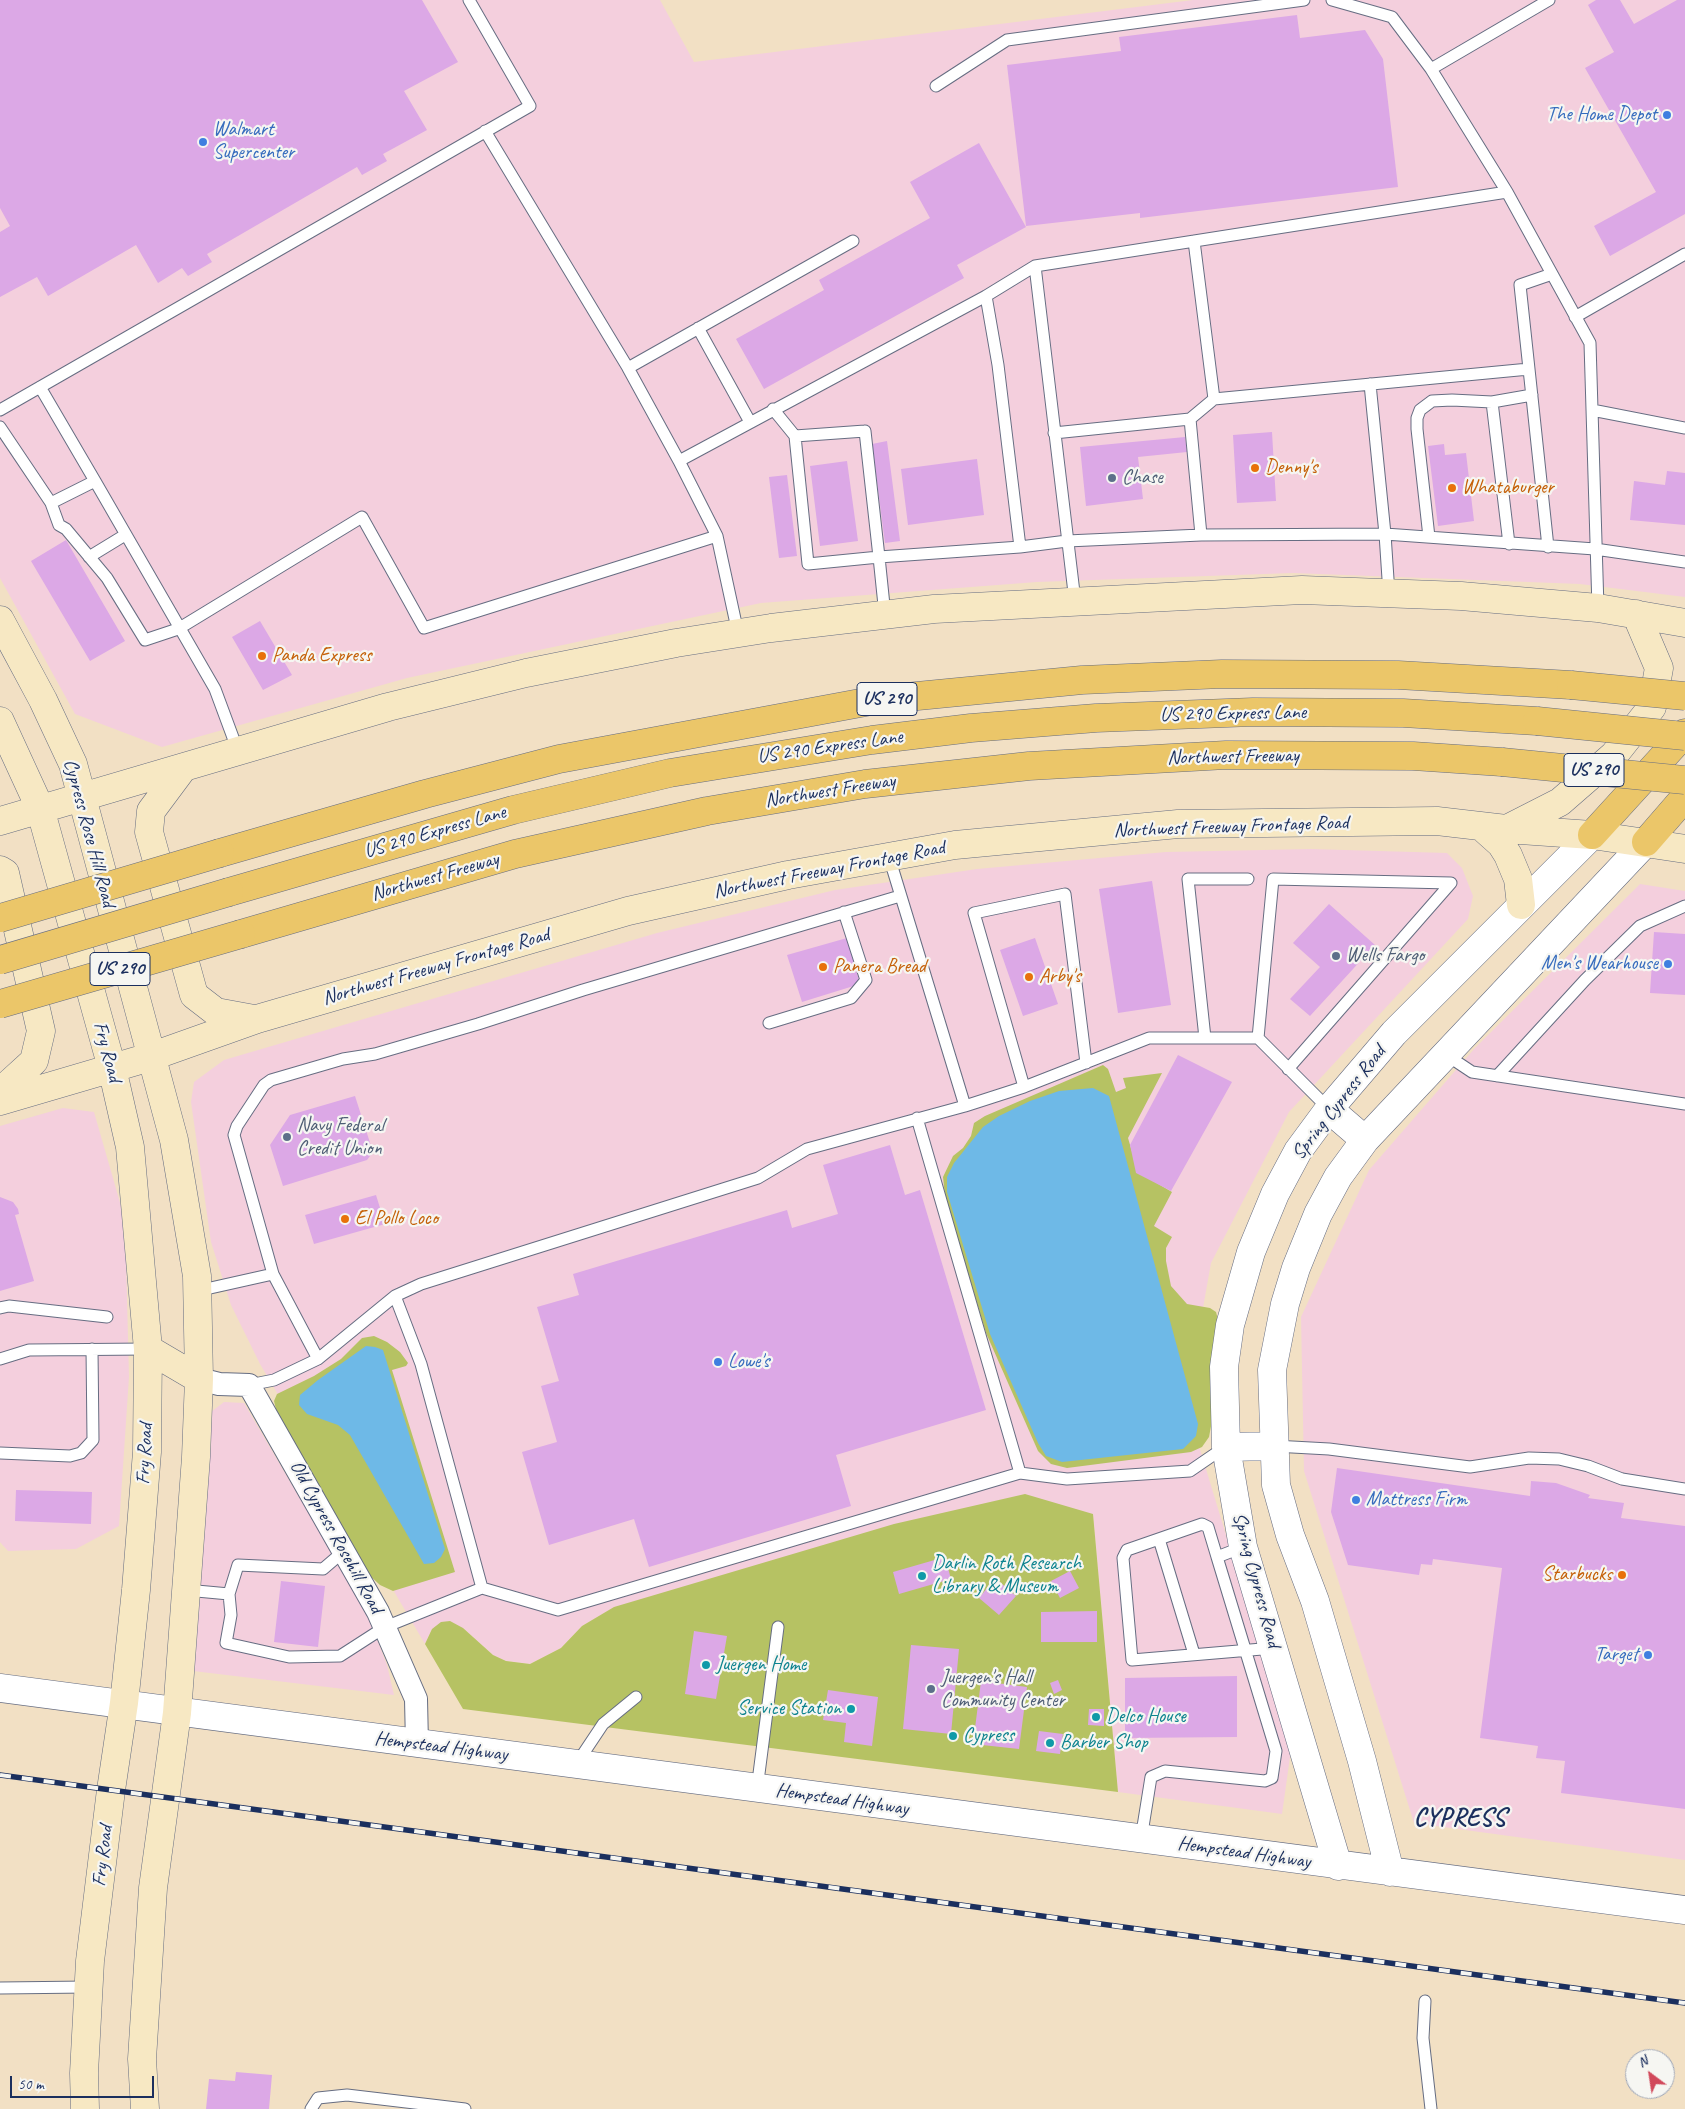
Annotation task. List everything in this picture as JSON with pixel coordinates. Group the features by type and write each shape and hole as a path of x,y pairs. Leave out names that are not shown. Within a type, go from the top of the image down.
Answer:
{"main road":[{"path":"0,821 388,707 526,673 676,643 738,633 934,609 1302,590 1461,596 1598,608 1685,623"},
{"path":"1521,906 1518,879 1494,828 1560,802 1614,755 1652,707 1659,668 1636,614"},
{"name":"Cypress Rose Hill Road","path":"0,620 43,700 73,764 150,1057"},
{"name":"US 290","path":"0,918 425,794 560,759 907,696 1082,680 1222,674 1398,674 1571,685 1685,696"},
{"name":"US 290 Express Lane","path":"0,960 514,810 670,773 872,740 971,728 1096,718 1253,712 1403,713 1537,721 1685,735"},
{"name":"Cypress Rose Hill Road","path":"0,721 40,808"},
{"name":"Spring Cypress Road","path":"1592,835 1685,735"},
{"name":"Northwest Freeway","path":"0,1004 516,854 707,811 864,784 1030,766 1226,755 1414,756 1502,762 1685,780"},
{"path":"183,768 151,811 148,832 194,995 216,1012 257,1019"},
{"path":"1646,842 1685,797"},
{"name":"Fry Road","path":"40,808 112,1068 130,1147 148,1348 147,1452 124,1703 111,1790 88,1987 84,2073 85,2109"},
{"name":"Northwest Freeway Frontage Road","path":"0,1102 150,1057 257,1019 628,911 788,875 955,845 1178,824 1437,821 1494,828 1592,835 1685,849"},
{"path":"0,870 5,874 41,1031 34,1062 0,1092"},
{"name":"Fry Road","path":"144,2109 142,2060 153,1888 177,1713 199,1379 197,1276 174,1140 150,1057"},
{"path":"148,1348 199,1379"}],"street":[{"name":"Spring Cypress Road","path":"1338,1866 1243,1547 1226,1447 1224,1367 1230,1325 1251,1252 1275,1194 1298,1151 1329,1109 1394,1033 1592,835"},
{"path":"1390,1872 1362,1761 1320,1620 1290,1535 1276,1485 1272,1370 1285,1304 1296,1268 1318,1214 1338,1177 1365,1140 1646,842"},
{"path":"1329,1109 1365,1140"},
{"path":"199,1379 219,1384 249,1385"},
{"name":"Old Cypress Rosehill Road","path":"249,1385 385,1627 416,1699 416,1744"},
{"path":"1226,1447 1274,1446"},
{"name":"Hempstead Highway","path":"0,1688 1338,1866 1685,1910"}],"lane":[{"path":"0,410 530,106 469,0"},
{"path":"936,86 1007,40 1304,0"},
{"path":"1332,0 1392,17 1431,69 1506,192 1590,343 1594,549 1598,608"},
{"path":"1431,69 1549,0"},
{"path":"485,131 628,368 679,461 717,536 738,633"},
{"path":"679,461 986,296 1035,266 1506,192"},
{"path":"628,368 853,241"},
{"path":"1194,241 1214,399"},
{"path":"1576,317 1685,254"},
{"path":"1035,266 1075,601"},
{"path":"1548,547 1520,285 1552,274"},
{"path":"986,296 998,365 1020,548"},
{"path":"698,328 750,422"},
{"path":"1054,433 1190,419 1214,399 1529,369"},
{"path":"1370,384 1389,594"},
{"path":"40,387 214,689 238,751"},
{"path":"1429,538 1417,430 1417,418 1420,410 1432,401 1492,402 1532,395"},
{"path":"1492,402 1509,544"},
{"path":"773,409 795,436 808,564 1020,548 1067,541 1201,535 1385,534 1594,549 1685,562"},
{"path":"1592,410 1685,428"},
{"path":"1190,419 1201,535"},
{"path":"0,427 51,503 59,525 66,530 107,578 144,640 178,629 362,517 424,628 717,536"},
{"path":"795,436 866,431 885,615"},
{"path":"51,503 95,481"},
{"path":"88,557 125,535"},
{"path":"889,857 965,1106"},
{"path":"1205,1038 1188,879 1248,879"},
{"path":"1258,1038 1273,879 1451,883 1288,1069"},
{"path":"1024,1087 974,913 1064,894 1086,1063"},
{"path":"318,1359 273,1274 234,1135 236,1126 264,1085 271,1080 342,1058 375,1054 459,1030 592,988 900,896"},
{"path":"1497,1076 1585,980 1640,926 1685,906"},
{"path":"769,1023 851,998 866,980 844,912"},
{"path":"249,1385 274,1380 318,1359 395,1296 421,1284 758,1178 807,1149 965,1106 1024,1087 1149,1038 1258,1038 1329,1109"},
{"path":"1445,1054 1472,1072 1685,1104"},
{"path":"916,1118 1020,1473"},
{"path":"197,1291 273,1274"},
{"path":"395,1296 422,1364 482,1588"},
{"path":"0,1308 10,1306 107,1317"},
{"path":"0,1359 29,1350 148,1348"},
{"path":"0,1453 70,1456 82,1453 92,1440 92,1349"},
{"path":"1274,1446 1329,1448 1470,1467 1529,1458 1559,1459 1588,1466 1622,1480 1685,1489"},
{"path":"344,1551 323,1569 238,1565 230,1594 231,1615 226,1643 289,1657 340,1656 385,1627 482,1588 558,1610 1020,1473 1067,1479 1190,1471 1226,1447"},
{"path":"1141,1839 1151,1777 1165,1771 1265,1781 1272,1778 1276,1751 1246,1650 1208,1527 1202,1524 1127,1550 1123,1558 1132,1660 1194,1654 1246,1650 1274,1648"},
{"path":"1159,1539 1194,1654"},
{"path":"1217,1557 1243,1547"},
{"path":"186,1590 230,1594"},
{"path":"757,1788 778,1628"},
{"path":"576,1765 603,1724 636,1697"},
{"path":"0,1988 88,1987"},
{"path":"1425,2001 1423,2038 1431,2109"},
{"path":"311,2109 318,2098 347,2094 465,2109"}],"shaded area":[{"path":"0,0 660,0 694,62 1193,0 1685,0 1685,597 1580,584 1293,573 1037,582 761,603 407,678 162,747 75,714 0,578"},
{"path":"1311,849 1447,853 1462,868 1473,896 1468,919 1289,1112 1211,1263 1201,1319 1196,1436 1291,1750 1282,1814 1118,1792 1093,1514 615,1607 582,1626 561,1648 530,1664 506,1661 493,1655 463,1628 432,1629 425,1644 260,1364 231,1305 211,1242 191,1102 194,1082 224,1060 657,933 835,890 977,869 1166,852"},
{"path":"1640,884 1685,891 1685,1860 1414,1823 1304,1471 1301,1317 1369,1170 1475,1048"},
{"path":"63,1108 94,1112 125,1220 129,1377 119,1526 76,1549 8,1551 0,1542 0,1126"},
{"path":"224,1402 244,1403 367,1613 387,1665 394,1695 193,1671 211,1412"}],"green space":[{"path":"1103,1065 1108,1069 1116,1092 1126,1088 1123,1078 1162,1073 1128,1138 1138,1172 1172,1192 1154,1226 1172,1237 1166,1248 1166,1261 1171,1286 1187,1304 1210,1308 1216,1312 1219,1323 1212,1421 1209,1437 1202,1447 1191,1452 1067,1468 1051,1464 1038,1451 986,1333 945,1196 943,1177 953,1156 963,1148 971,1136 974,1123 985,1116"},
{"path":"374,1336 387,1342 400,1352 408,1363 406,1366 392,1370 455,1572 393,1591 380,1585 368,1574 280,1426 274,1401 277,1394 314,1376 341,1359 362,1338"},
{"path":"1025,1494 1093,1514 1118,1792 463,1709 425,1644 432,1629 441,1622 450,1621 463,1628 493,1655 506,1661 530,1664 561,1648 582,1626 614,1607 894,1524"}],"water":[{"path":"1093,1088 1109,1096 1198,1424 1196,1436 1183,1449 1062,1462 1046,1456 1038,1443 990,1334 947,1192 947,1177 954,1163 983,1127 999,1116 1030,1101 1059,1091"},
{"path":"366,1346 383,1350 445,1549 441,1557 434,1563 424,1564 350,1435 338,1425 307,1414 299,1405 300,1395"}],"building":[{"name":"Walmart Supercenter","path":"0,0 422,0 458,62 404,91 427,130 383,154 387,161 362,175 357,167 207,254 212,262 188,276 182,268 158,283 136,245 48,296 37,277 0,297 0,232 10,226 0,208"},
{"path":"1596,0 1620,0 1634,24 1677,0 1685,0 1685,214 1610,256 1594,226 1656,192 1585,68 1614,52 1588,5"},
{"path":"1297,15 1300,38 1365,30 1383,59 1398,187 1140,218 1140,213 1026,226 1007,65 1121,51 1119,37"},
{"path":"979,143 1026,227 957,265 964,278 764,389 736,339 824,290 819,280 930,218 910,182"},
{"name":"Denny's","path":"1272,432 1276,501 1237,503 1233,435"},
{"name":"Chase","path":"1185,437 1187,452 1138,457 1143,499 1086,506 1080,447"},
{"path":"887,441 900,541 885,543 872,444"},
{"name":"Whataburger","path":"1444,444 1445,455 1466,453 1474,521 1438,526 1428,446"},
{"path":"977,459 984,515 908,525 901,469"},
{"path":"847,461 858,541 820,546 810,466"},
{"path":"1667,471 1685,473 1685,525 1630,520 1634,481 1665,485"},
{"path":"787,475 797,556 779,558 769,477"},
{"path":"66,540 125,641 90,661 31,561"},
{"name":"Panda Express","path":"260,621 292,675 263,690 232,637"},
{"path":"1152,881 1171,1005 1118,1013 1099,889"},
{"name":"Wells Fargo","path":"1329,904 1375,945 1310,1016 1290,999 1320,967 1293,943"},
{"name":"Men's Wearhouse","path":"1654,932 1685,934 1685,995 1650,993"},
{"path":"847,938 860,984 802,1002 787,955"},
{"name":"Arby's","path":"1035,938 1058,1004 1023,1016 1000,950"},
{"path":"1178,1055 1232,1082 1171,1191 1136,1173 1130,1145"},
{"path":"355,1096 373,1152 367,1160 283,1186 270,1145 290,1115"},
{"path":"890,1145 905,1195 920,1190 986,1410 836,1455 851,1506 649,1567 634,1519 549,1545 522,1452 557,1442 541,1386 559,1381 537,1307 579,1295 573,1274 787,1210 792,1228 838,1214 823,1165"},
{"name":"El Pollo Loco","path":"376,1195 385,1224 314,1244 305,1215"},
{"path":"0,1197 13,1202 18,1209 19,1214 15,1215 34,1281 0,1291"},
{"path":"1337,1468 1530,1496 1531,1481 1556,1483 1590,1495 1588,1498 1624,1503 1621,1518 1685,1526 1685,1809 1561,1793 1565,1761 1536,1758 1538,1746 1480,1738 1502,1568 1433,1559 1432,1565 1421,1564 1419,1575 1348,1565 1331,1512"},
{"path":"16,1490 92,1492 91,1524 15,1521"},
{"name":"Darlin Roth Research Library & Museum","path":"945,1557 951,1579 899,1594 893,1572"},
{"path":"1070,1571 1079,1588 1060,1598 1051,1581"},
{"path":"995,1578 1016,1596 999,1615 979,1598"},
{"path":"281,1581 325,1586 318,1647 274,1642"},
{"path":"1097,1611 1097,1642 1041,1642 1041,1612"},
{"name":"Juergen Home","path":"694,1631 727,1636 716,1699 685,1694"},
{"name":"Juergen's Hall Community Center","path":"911,1645 959,1649 951,1734 903,1729"},
{"path":"1237,1676 1237,1737 1125,1738 1125,1678"},
{"path":"1058,1680 1062,1690 1054,1694 1050,1683"},
{"path":"981,1681 1027,1687 1019,1749 973,1744"},
{"name":"Service Station","path":"828,1690 878,1697 872,1746 844,1742 846,1723 823,1720"},
{"name":"Delco House","path":"1089,1709 1104,1709 1104,1726 1088,1725"},
{"name":"Barber Shop","path":"1039,1731 1063,1734 1060,1754 1036,1751"},
{"path":"236,2072 272,2075 269,2109 206,2109 209,2079 235,2081"}],"railway":[{"path":"0,1775 1685,2003"}],"place":[{"name":"The Home Depot","path":"1667,115"},
{"name":"Walmart Supercenter","path":"203,142"},
{"name":"Denny's","path":"1255,468"},
{"name":"Chase","path":"1112,478"},
{"name":"Whataburger","path":"1452,488"},
{"name":"Panda Express","path":"262,656"},
{"name":"Wells Fargo","path":"1336,956"},
{"name":"Men's Wearhouse","path":"1668,964"},
{"name":"Panera Bread","path":"823,967"},
{"name":"Arby's","path":"1029,977"},
{"name":"Navy Federal Credit Union","path":"287,1137"},
{"name":"El Pollo Loco","path":"345,1219"},
{"name":"Lowe's","path":"718,1362"},
{"name":"Mattress Firm","path":"1356,1500"},
{"name":"Starbucks","path":"1622,1575"},
{"name":"Darlin Roth Research Library & Museum","path":"922,1576"},
{"name":"Target","path":"1648,1655"},
{"name":"Juergen Home","path":"706,1665"},
{"name":"Juergen's Hall Community Center","path":"931,1689"},
{"name":"Service Station","path":"851,1709"},
{"name":"Delco House","path":"1096,1717"},
{"name":"Cypress","path":"953,1736"},
{"name":"Barber Shop","path":"1050,1743"}],"district":[{"name":"CYPRESS","path":"1460,1818"}]}
